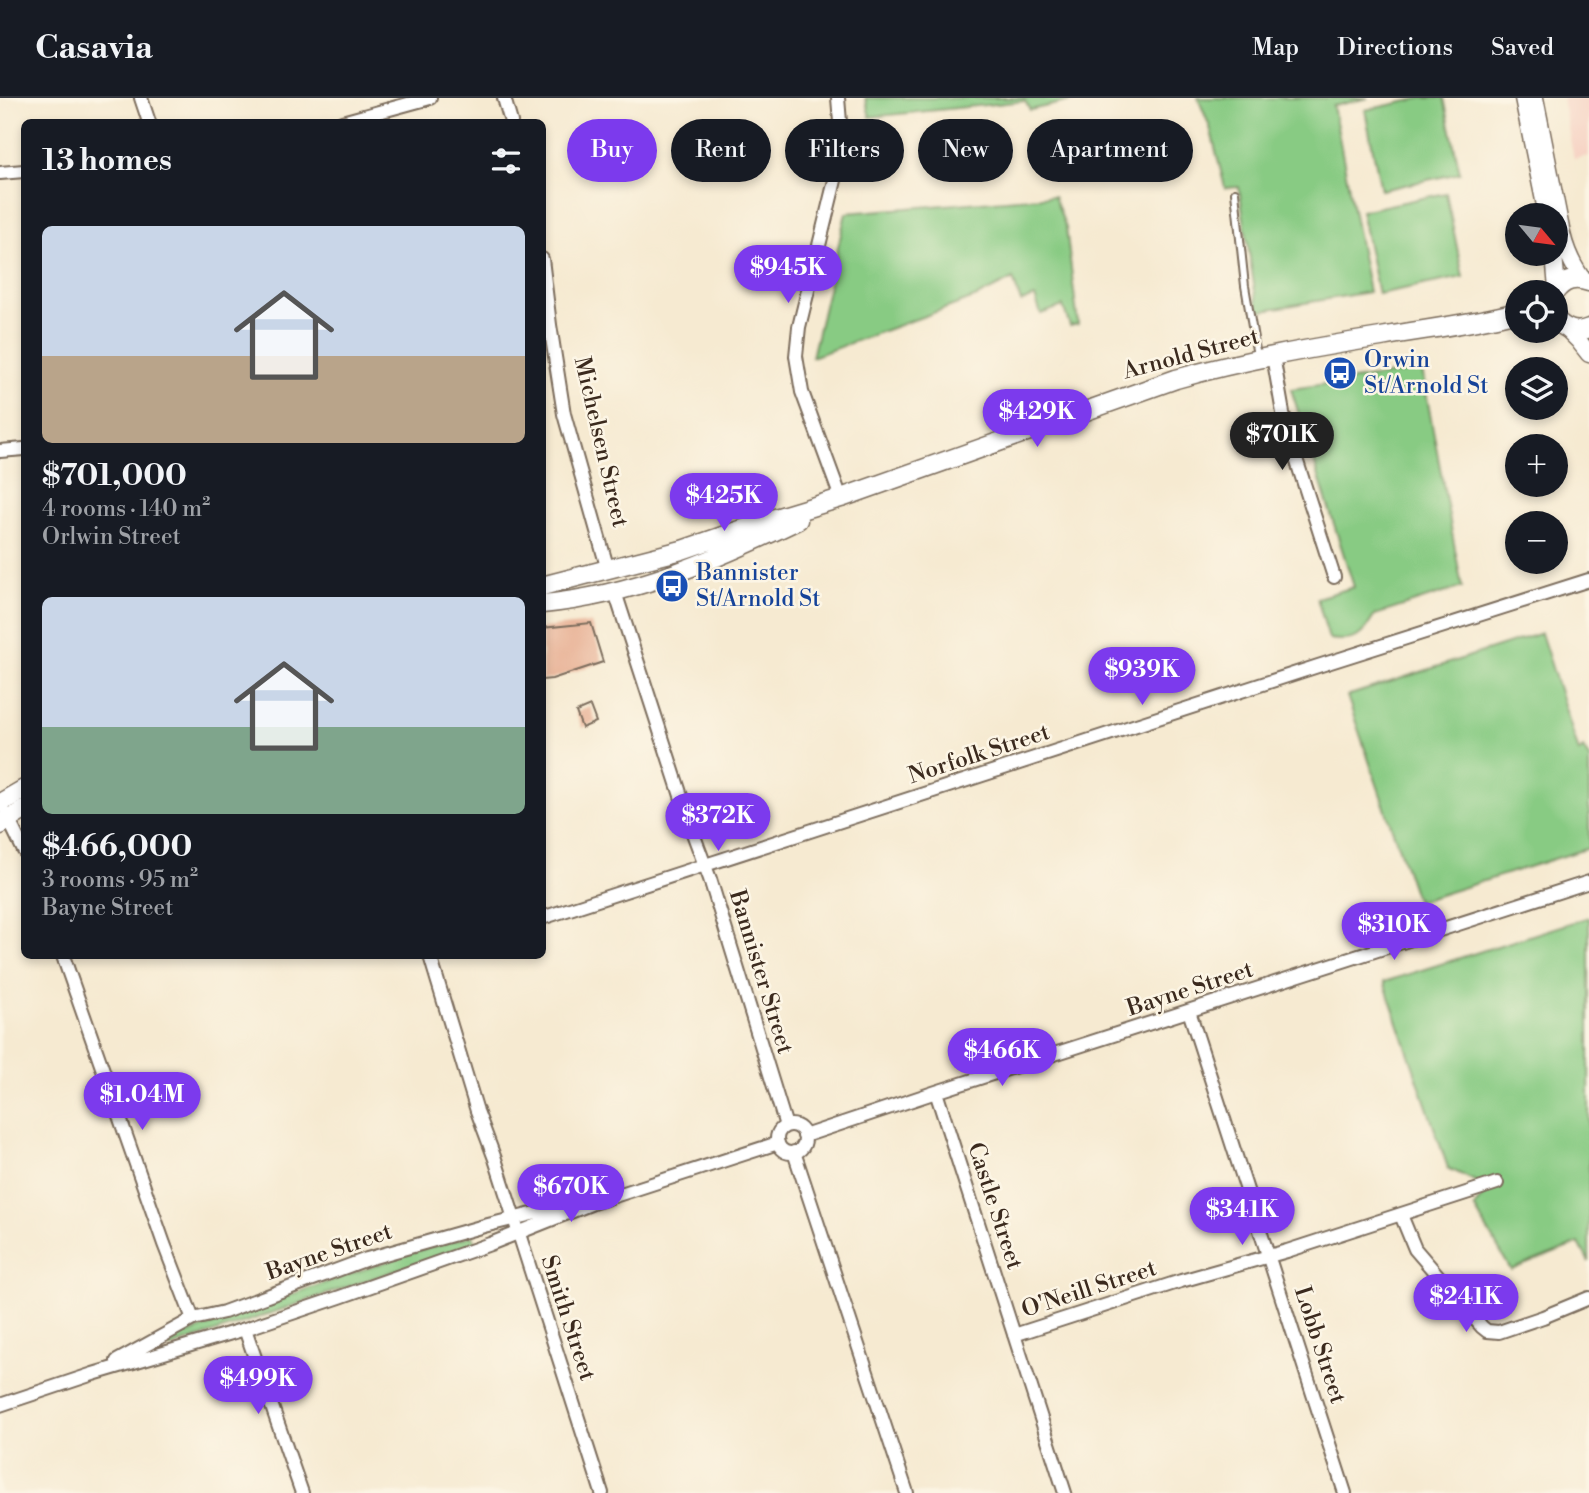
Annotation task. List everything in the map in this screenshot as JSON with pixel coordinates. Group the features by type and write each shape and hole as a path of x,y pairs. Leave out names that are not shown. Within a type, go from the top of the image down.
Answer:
{"main road":[{"path":"1568,282 1586,281"},
{"name":"Arnold Street","path":"546,585 682,550 842,498 1148,388 1199,373 1266,358 1505,315"},
{"name":"Arnold Street","path":"1483,321 1505,321"},
{"path":"1568,328 1576,331 1589,328"},
{"name":"Arnold Street","path":"546,603 615,592 677,572 737,548 842,498"},
{"name":"Michelsen Street","path":"608,570 615,592"},
{"path":"0,803 21,791"}],"street":[{"path":"141,98 148,119"},
{"path":"353,119 430,98"},
{"path":"504,98 510,119"},
{"path":"838,98 841,134 836,172 799,327 796,356 802,392 842,498"},
{"path":"1523,98 1545,203"},
{"path":"1535,98 1565,246 1575,269 1586,281"},
{"path":"0,173 21,171"},
{"name":"Michelsen Street","path":"546,292 564,414 608,570"},
{"path":"1568,332 1589,354"},
{"path":"1266,358 1334,577"},
{"path":"0,451 21,450"},
{"name":"Norfolk Street","path":"546,917 1589,580"},
{"name":"Bannister Street","path":"615,592 706,866 786,1126"},
{"path":"0,803 11,819 21,844"},
{"name":"Bayne Street","path":"804,1136 1589,882"},
{"path":"64,959 193,1319"},
{"name":"Smith Street","path":"431,959 477,1111 495,1159 602,1493"},
{"name":"Lobb Street","path":"1189,1011 1345,1493"},
{"name":"Castle Street","path":"936,1092 1065,1493"},
{"path":"786,1126 799,1128 804,1136 802,1146 794,1152 783,1150 778,1143 778,1133 786,1126"},
{"name":"Bayne Street","path":"0,1405 245,1329 440,1262 544,1211 593,1203 778,1143"},
{"path":"794,1152 907,1493"},
{"name":"O'Neill Street","path":"1014,1335 1181,1281 1269,1257 1497,1183"},
{"path":"1401,1215 1415,1249 1487,1331 1499,1332 1542,1317 1588,1293"},
{"name":"Bayne Street","path":"93,1374 193,1319 224,1312 396,1250 516,1226"},
{"path":"245,1329 302,1493"}],"lane":[{"path":"1235,192 1245,286 1266,358"}],"shaded area":[{"path":"1562,98 1589,98 1589,156 1574,159"}],"green space":[{"path":"865,98 1084,98 1030,110 1025,101 870,117"},
{"path":"1198,98 1368,98 1333,106 1369,292 1258,311 1239,187 1225,188 1210,127"},
{"path":"1423,98 1444,98 1460,173 1381,190 1365,110"},
{"path":"1446,193 1463,277 1378,294 1361,211"},
{"path":"1054,196 1066,228 1078,324 1070,326 1063,306 1041,314 1035,297 1021,302 1013,279 977,297 812,357 846,213"},
{"path":"1422,370 1462,587 1375,615 1366,629 1352,639 1329,639 1317,598 1354,587 1291,389"},
{"path":"1541,633 1579,752 1583,748 1589,758 1589,848 1417,902 1347,696"},
{"path":"1589,917 1589,1262 1579,1243 1511,1270 1474,1207 1483,1196 1477,1182 1448,1168 1384,982"},
{"path":"473,1235 476,1243 169,1348 166,1340 199,1321 201,1325 187,1332 188,1334 392,1258"}],"building":[{"path":"591,623 603,662 546,680 546,628"},
{"path":"590,706 596,722 582,728 576,712"}],"place":[{"name":"Orwin St/Arnold St","path":"1340,373"},
{"name":"Bannister St/Arnold St","path":"672,586"}]}
